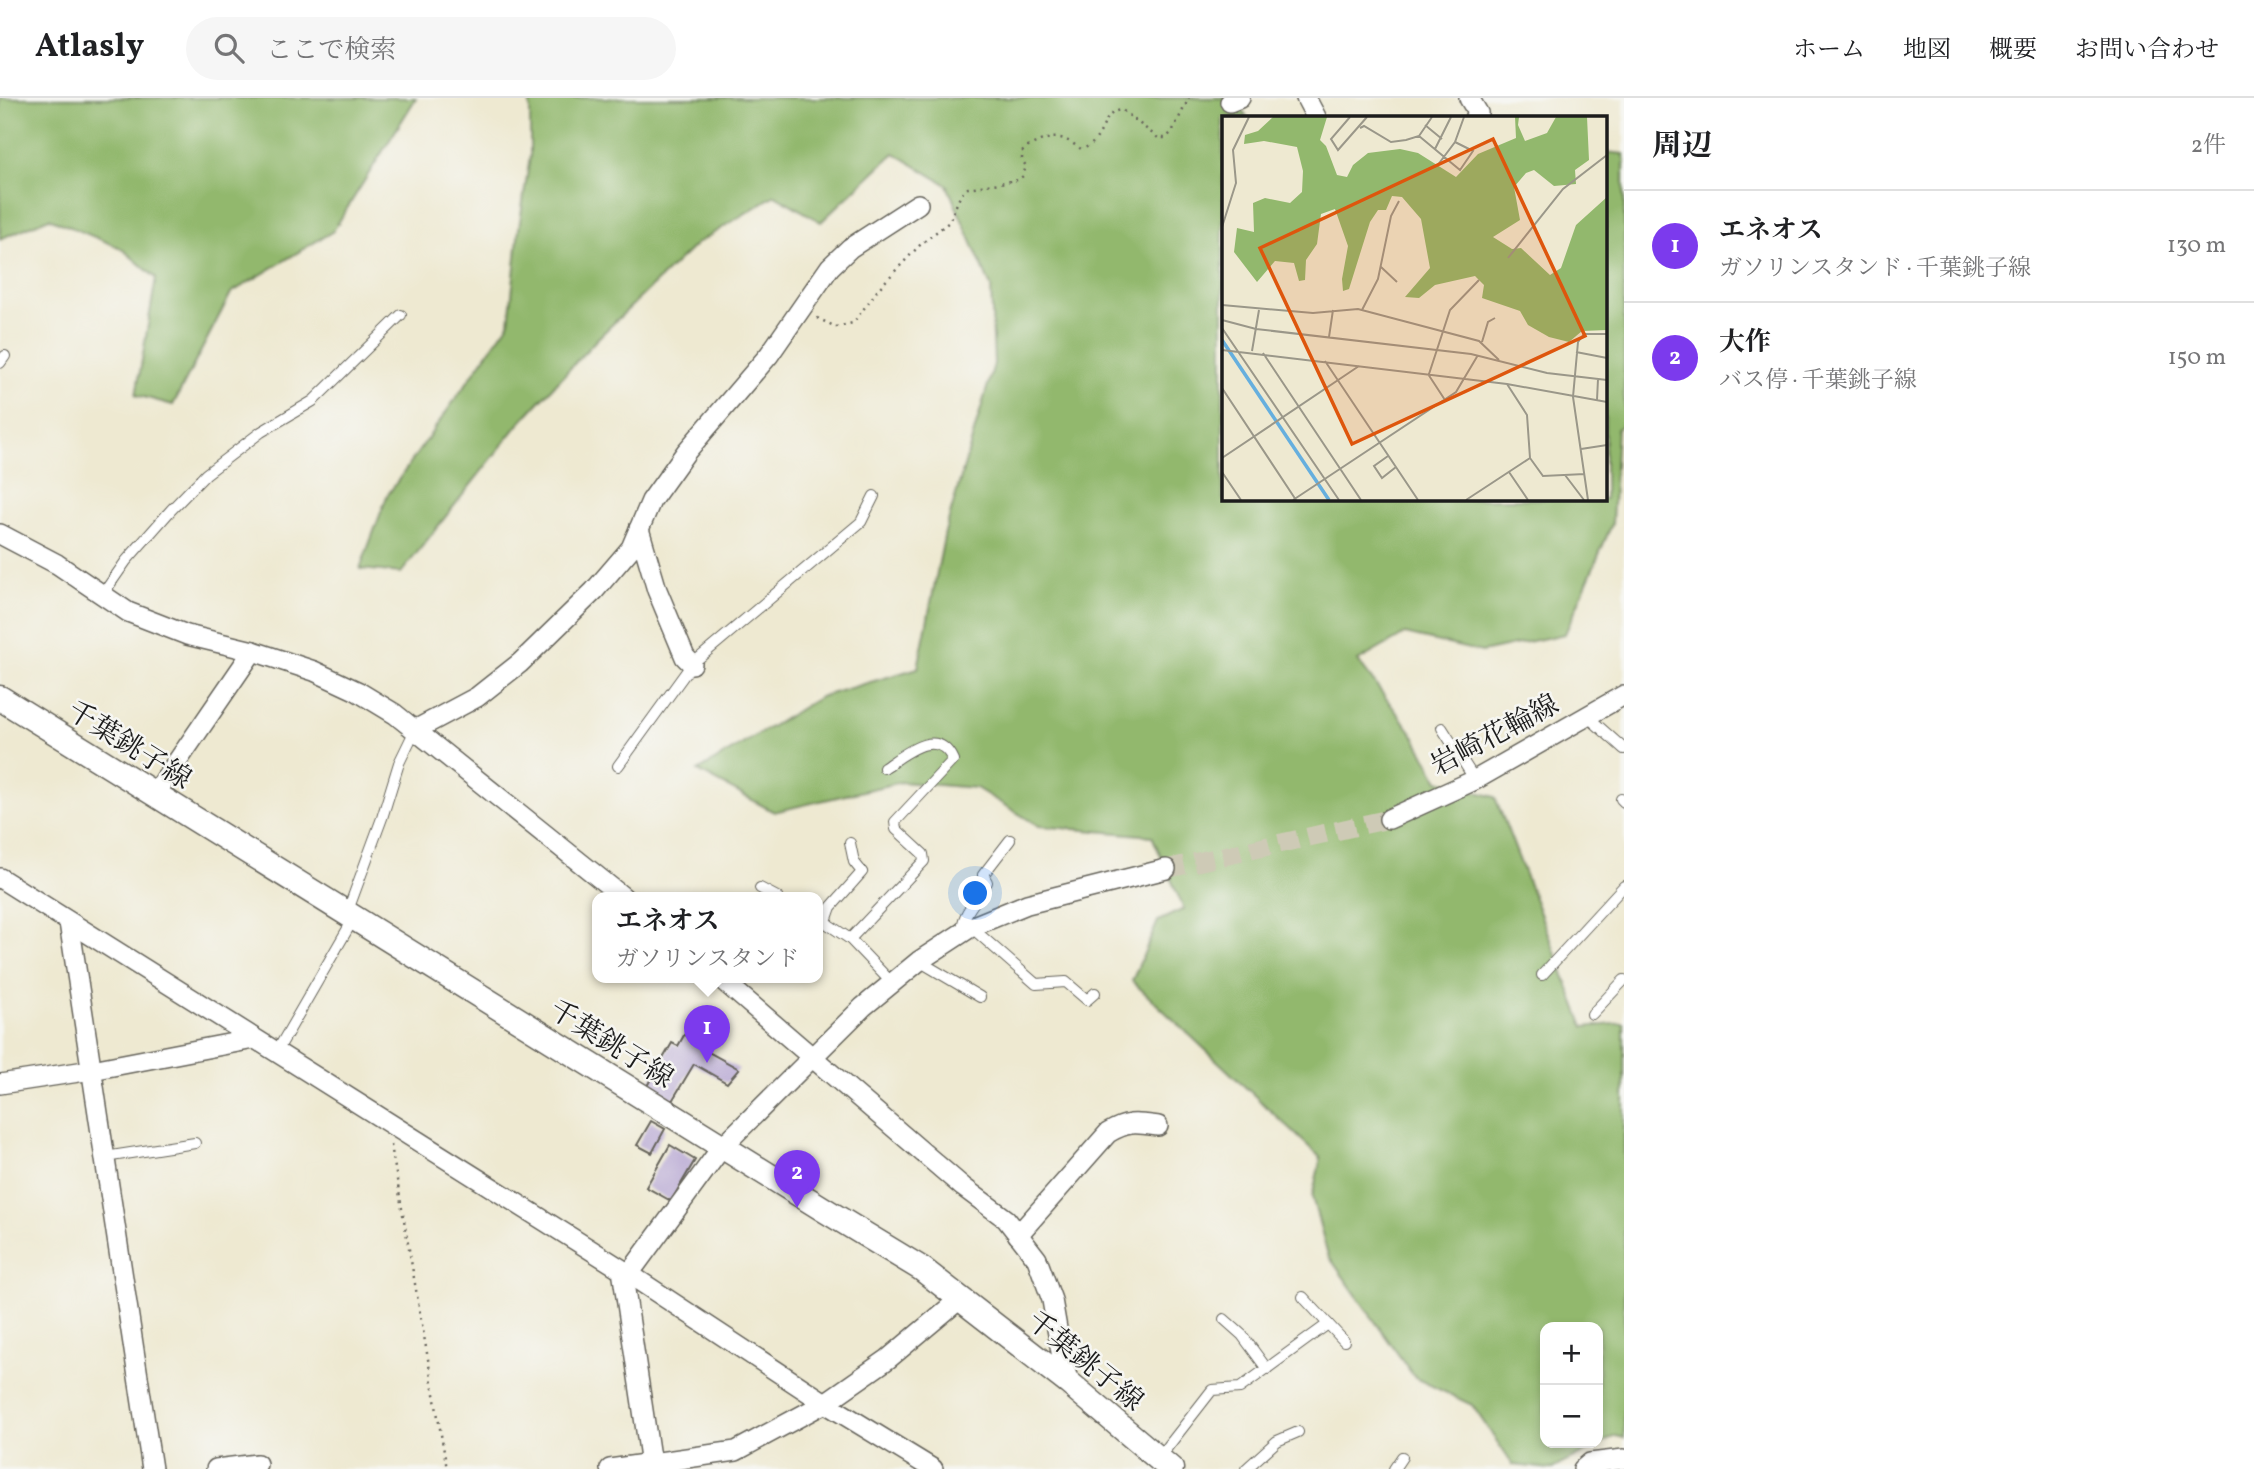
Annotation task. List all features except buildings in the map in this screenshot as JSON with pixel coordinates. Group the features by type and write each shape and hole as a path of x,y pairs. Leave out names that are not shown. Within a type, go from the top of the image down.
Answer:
{"street":[{"path":"1306,98 1315,116"},
{"path":"1469,98 1478,113 1476,116"},
{"path":"415,730 477,697 520,663 594,591 631,548 652,501 686,452 769,355 830,267 850,248 918,204"},
{"path":"639,529 657,590 685,657 692,664"},
{"path":"0,534 57,564 128,612 187,635 253,651 314,671 357,691 395,714 617,892"},
{"path":"155,794 253,651"},
{"name":"岩崎花輪線","path":"1389,819 1475,780 1624,695"},
{"name":"千葉銚子線","path":"0,698 922,1269 1069,1383 1165,1464"},
{"path":"651,1464 625,1272 722,1147 891,982 966,930 1027,904 1166,869"},
{"path":"0,878 933,1469"},
{"path":"69,922 152,1469"},
{"path":"726,983 963,1187 1006,1219 1037,1259 1052,1300 1069,1383"},
{"path":"0,1084 92,1070 254,1039"},
{"path":"1018,1235 1108,1133 1134,1122 1158,1126"},
{"path":"610,1469 736,1451 825,1403 888,1359 961,1298"},
{"path":"1583,1469 1590,1463 1624,1459"},
{"path":"216,1469 257,1464"}],"lane":[{"path":"103,594 126,561 206,474 261,432 313,401 401,314"},
{"path":"618,766 692,664 861,522 874,496"},
{"path":"1587,716 1624,749"},
{"path":"1442,728 1475,780"},
{"path":"276,1053 350,915 399,763 415,730"},
{"path":"850,939 924,860 923,854 896,829 895,822 953,760 941,746 920,744 884,768"},
{"path":"1010,839 983,875 987,883 964,916 966,930 1036,984 1066,982 1087,999 1095,993"},
{"path":"823,918 862,872 855,862 850,843"},
{"path":"1542,975 1624,886"},
{"path":"760,888 768,892"},
{"path":"823,920 850,939 891,982"},
{"path":"919,961 980,997"},
{"path":"1592,1014 1624,979"},
{"path":"105,1157 195,1143"},
{"path":"1303,1297 1344,1341"},
{"path":"1224,1319 1242,1335 1267,1369"},
{"path":"1165,1464 1212,1390 1240,1388 1328,1324"},
{"path":"1246,1469 1276,1441 1298,1432"},
{"path":"1394,1469 1402,1457"}],"path":[{"path":"802,310 836,327 853,323 880,287 921,244 949,222 961,194 968,188 1017,180 1023,176 1026,166 1022,152 1028,146 1052,138 1061,138 1081,149 1091,146 1098,139 1110,115 1114,111 1122,110 1158,138 1166,138 1172,132 1189,98"},
{"path":"388,1124 447,1469"}],"green space":[{"path":"0,98 416,98 333,231 231,293 173,405 136,395 156,278 121,248 49,218 0,239"},
{"path":"530,98 1234,98 1246,116 1222,116 1222,500 1606,500 1606,152 1624,154 1624,423 1617,429 1612,524 1565,634 1482,652 1405,634 1358,661 1413,734 1439,781 1495,797 1584,1027 1624,1023 1624,1438 1616,1436 1603,1443 1603,1322 1540,1322 1540,1448 1593,1448 1552,1469 1513,1465 1472,1405 1415,1378 1328,1255 1312,1197 1321,1158 1132,981 1158,921 1184,909 1152,836 1039,826 976,788 901,782 774,812 698,771 820,697 918,668 945,532 994,364 991,287 947,185 894,153 821,222 775,195 696,244 596,340 519,424 401,573 360,569 387,496 509,323 530,156"}],"tunnel":[{"path":"1166,869 1389,819"}],"place":[{"name":"エネオス","path":"707,1063"},
{"name":"大作","path":"797,1208"}]}
